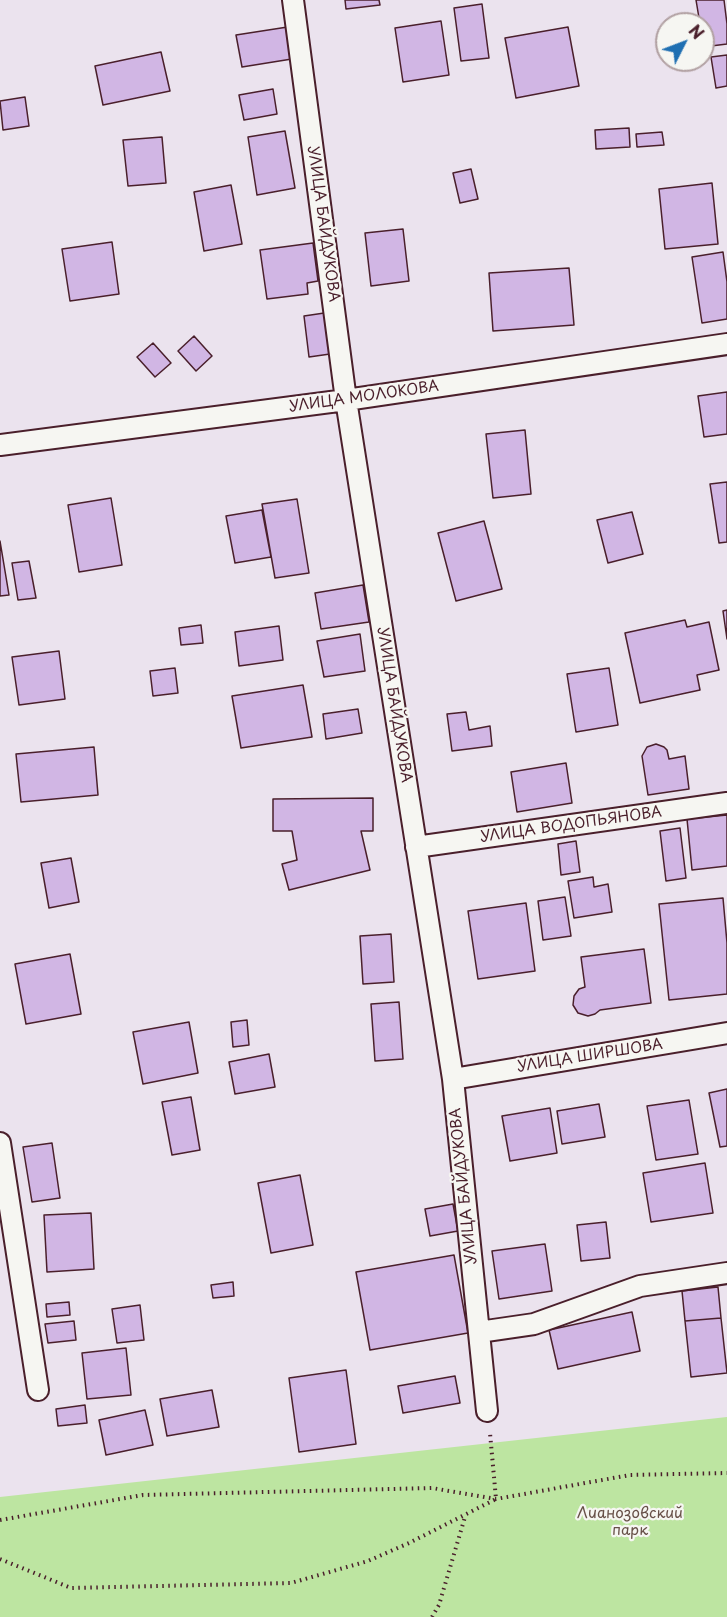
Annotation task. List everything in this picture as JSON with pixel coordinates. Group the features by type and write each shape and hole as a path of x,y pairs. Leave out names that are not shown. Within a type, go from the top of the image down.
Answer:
{"street":[{"name":"УЛИЦА БАЙДУКОВА","path":"293,0 346,400 453,1079 487,1411"},
{"name":"УЛИЦА МОЛОКОВА","path":"0,445 346,400 727,344"},
{"name":"УЛИЦА ВОДОПЬЯНОВА","path":"416,847 727,804"},
{"name":"УЛИЦА ШИРШОВА","path":"453,1079 727,1034"},
{"path":"0,1143 38,1390"},
{"path":"479,1332 534,1324 640,1286 727,1273"}],"path":[{"path":"487,1411 496,1499"},
{"path":"0,1520 143,1495 432,1488 496,1499 630,1476 727,1473"},
{"path":"0,1559 71,1588 291,1583 368,1561 466,1516 496,1499"},
{"path":"432,1617 439,1605 466,1516"}],"green space":[{"name":"Лианозовский парк","path":"727,1417 727,1617 0,1617 0,1497"}],"building":[{"path":"345,0 379,0 380,5 346,9"},
{"path":"696,0 724,0 727,44 715,46 715,12 698,12"},
{"path":"482,4 489,58 461,61 454,8"},
{"path":"441,21 449,75 403,82 395,28"},
{"path":"294,26 298,58 242,67 236,35"},
{"path":"568,27 579,86 516,98 505,38"},
{"path":"161,52 170,91 103,105 95,66"},
{"path":"727,55 727,86 716,88 713,72 715,56"},
{"path":"273,89 277,114 244,120 239,95"},
{"path":"25,97 29,126 3,130 0,101"},
{"path":"629,128 630,147 596,149 595,130"},
{"path":"285,131 295,188 257,195 248,137"},
{"path":"662,132 664,145 637,147 636,134"},
{"path":"162,137 166,183 128,186 123,140"},
{"path":"471,169 478,199 460,203 453,173"},
{"path":"712,183 718,244 665,249 659,189"},
{"path":"231,185 242,244 204,251 194,192"},
{"path":"403,229 409,281 371,286 365,233"},
{"path":"112,242 119,294 70,301 62,249"},
{"path":"313,243 318,281 307,283 308,294 267,299 260,250"},
{"path":"723,252 727,282 727,319 702,323 692,257"},
{"path":"569,268 574,325 493,331 489,273"},
{"path":"331,312 337,353 309,357 304,316"},
{"path":"194,336 212,356 196,371 178,351"},
{"path":"153,343 171,363 155,377 137,357"},
{"path":"727,392 727,434 704,437 698,396"},
{"path":"525,430 531,494 493,498 486,434"},
{"path":"727,482 727,542 719,543 710,484"},
{"path":"111,498 122,565 79,572 68,505"},
{"path":"297,499 309,573 275,578 262,504"},
{"path":"262,510 271,557 235,563 226,516"},
{"path":"632,512 643,554 608,563 597,520"},
{"path":"484,521 502,589 456,601 438,533"},
{"path":"0,541 9,595 0,596"},
{"path":"29,561 36,598 18,600 12,563"},
{"path":"363,585 369,622 321,629 315,593"},
{"path":"727,610 727,639 723,611"},
{"path":"685,620 687,627 709,622 719,670 697,675 700,690 640,703 625,633"},
{"path":"201,625 203,643 181,645 179,628"},
{"path":"279,626 283,660 239,666 235,632"},
{"path":"360,634 365,671 324,677 317,641"},
{"path":"59,651 65,699 19,705 12,657"},
{"path":"175,668 178,693 153,696 150,671"},
{"path":"609,668 618,725 576,732 567,674"},
{"path":"303,685 312,737 241,748 232,696"},
{"path":"358,709 362,733 326,739 323,714"},
{"path":"466,712 469,730 490,726 492,746 452,751 447,714"},
{"path":"656,744 667,750 669,759 685,756 689,789 648,795 642,756 647,747"},
{"path":"94,747 98,795 21,802 16,754"},
{"path":"566,763 572,803 517,812 511,772"},
{"path":"373,798 373,831 361,831 370,870 289,890 282,864 297,860 292,831 273,831 273,799"},
{"path":"727,815 727,866 692,870 687,819"},
{"path":"680,828 686,878 666,881 660,831"},
{"path":"576,841 580,872 561,875 558,844"},
{"path":"71,858 79,902 49,908 41,863"},
{"path":"593,877 594,887 608,884 612,912 574,918 568,881"},
{"path":"565,897 571,936 543,940 538,901"},
{"path":"723,898 727,943 727,994 669,1000 659,904"},
{"path":"526,903 535,971 478,979 468,911"},
{"path":"391,934 394,982 363,984 360,936"},
{"path":"644,949 651,1003 600,1010 588,1016 578,1013 573,1005 574,996 579,989 585,987 581,957"},
{"path":"70,954 81,1014 26,1024 15,964"},
{"path":"399,1002 403,1059 375,1061 371,1004"},
{"path":"247,1020 249,1045 233,1047 231,1022"},
{"path":"189,1022 198,1073 143,1084 133,1032"},
{"path":"269,1054 275,1087 235,1094 229,1062"},
{"path":"727,1089 727,1146 720,1147 709,1093"},
{"path":"191,1097 200,1150 172,1155 162,1102"},
{"path":"689,1100 698,1154 656,1160 647,1106"},
{"path":"599,1104 605,1137 562,1144 557,1111"},
{"path":"550,1108 557,1153 510,1161 502,1116"},
{"path":"52,1143 60,1198 32,1202 23,1147"},
{"path":"705,1163 713,1213 651,1222 643,1173"},
{"path":"300,1175 313,1245 271,1253 258,1183"},
{"path":"453,1204 458,1231 430,1236 425,1209"},
{"path":"91,1213 94,1269 47,1272 44,1215"},
{"path":"606,1222 610,1258 581,1261 577,1225"},
{"path":"545,1244 552,1291 499,1299 492,1251"},
{"path":"454,1255 468,1333 370,1350 356,1272"},
{"path":"233,1282 234,1296 213,1298 211,1285"},
{"path":"718,1287 721,1318 685,1321 682,1291"},
{"path":"69,1302 70,1315 47,1317 46,1304"},
{"path":"140,1305 144,1340 117,1343 112,1309"},
{"path":"632,1312 640,1351 558,1369 549,1330"},
{"path":"721,1318 727,1373 691,1377 685,1321"},
{"path":"74,1321 76,1340 48,1343 45,1324"},
{"path":"126,1348 131,1395 87,1399 82,1353"},
{"path":"346,1370 356,1444 299,1452 289,1378"},
{"path":"455,1376 460,1403 403,1413 398,1386"},
{"path":"212,1390 219,1427 167,1436 160,1399"},
{"path":"85,1405 87,1423 58,1426 56,1409"},
{"path":"145,1410 153,1445 106,1455 99,1420"}]}
